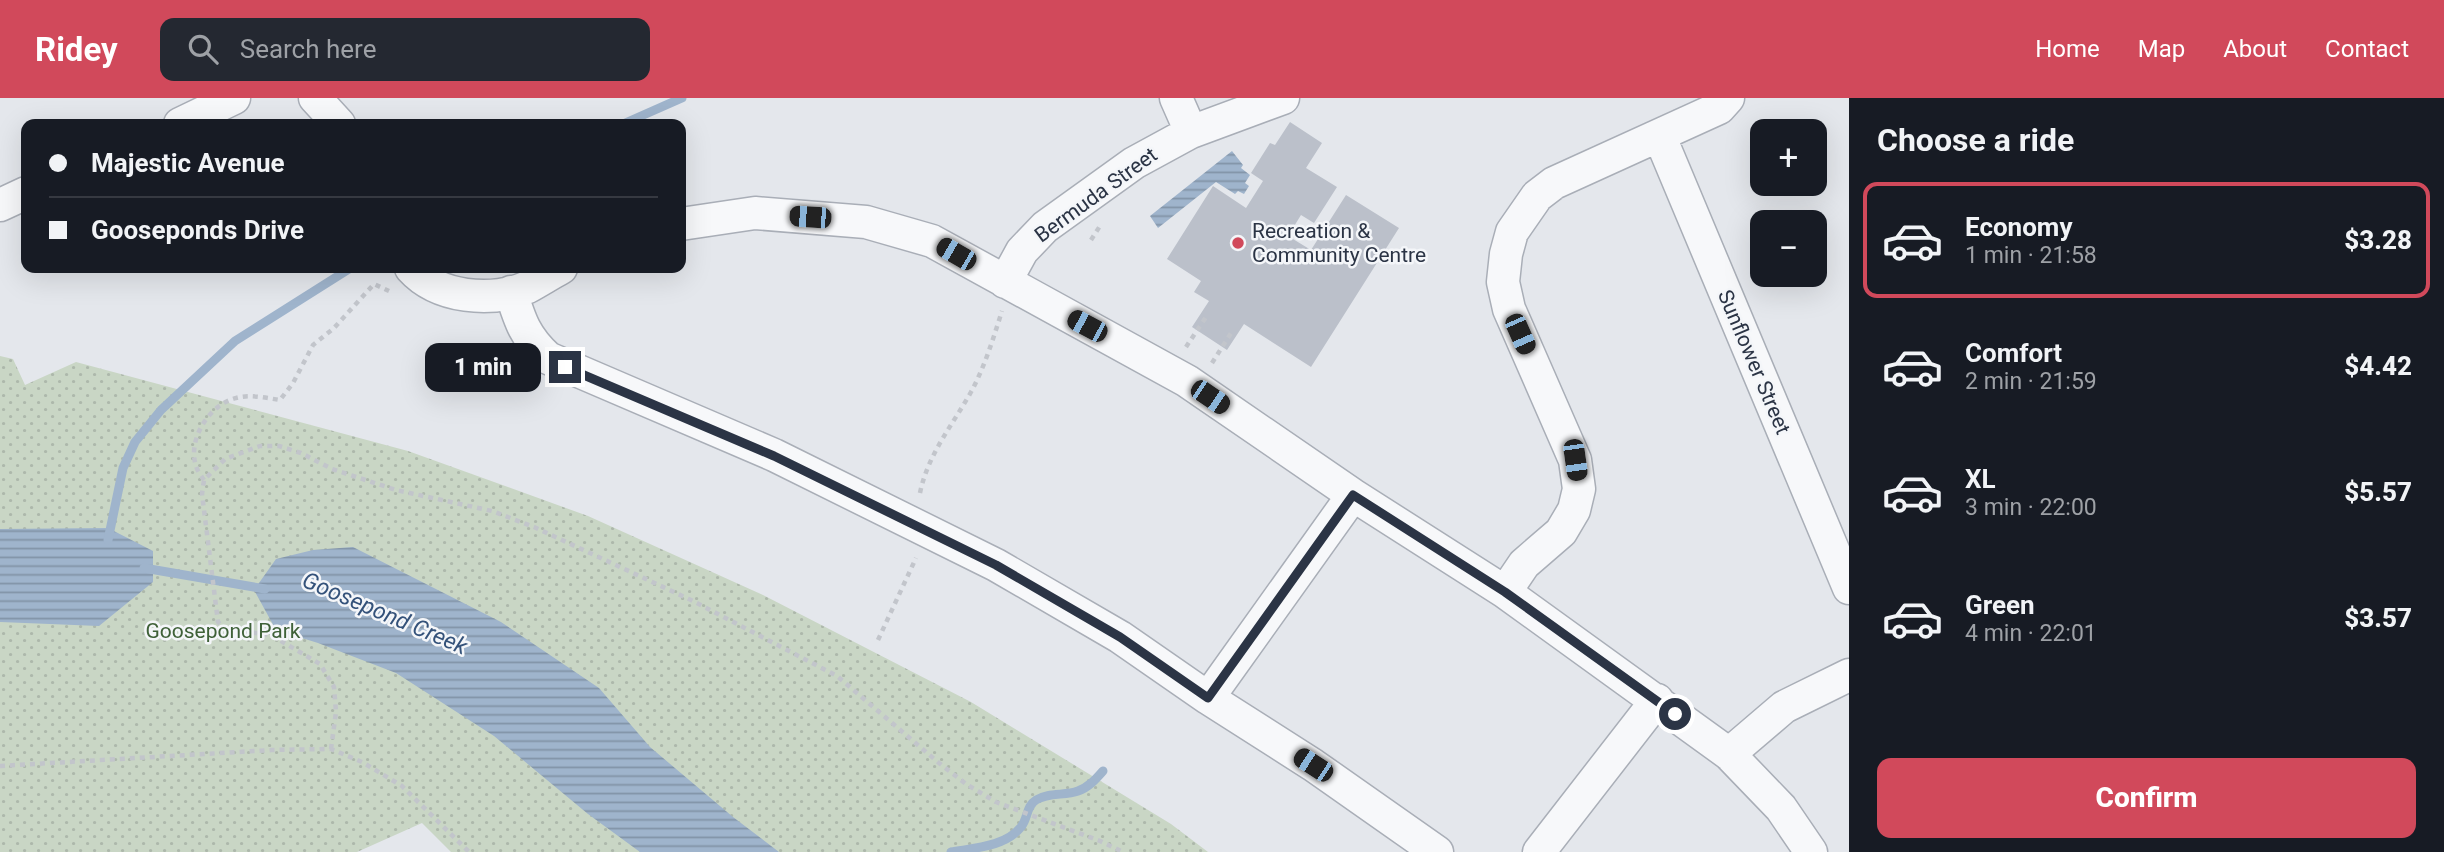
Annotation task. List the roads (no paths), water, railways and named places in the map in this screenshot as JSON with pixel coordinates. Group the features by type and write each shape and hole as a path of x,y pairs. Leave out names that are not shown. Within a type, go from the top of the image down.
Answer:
{"street":[{"path":"190,119 234,98"},
{"path":"315,98 334,119"},
{"path":"1176,98 1191,132"},
{"name":"Bermuda Street","path":"1005,282 1022,251 1045,227 1134,163 1191,132 1283,98"},
{"path":"1505,592 1524,564 1561,531 1574,510 1579,489 1575,460 1509,309 1503,282 1511,232 1537,196 1554,183 1660,137 1719,108 1728,98"},
{"name":"Sunflower Street","path":"1660,137 1849,588"},
{"path":"0,205 21,196"},
{"path":"686,223 755,213 866,222 932,241 1187,381 1353,495 1505,592 1729,754 1781,808 1811,852"},
{"path":"404,281 419,277 441,289 479,296 527,287 552,273"},
{"path":"511,292 522,328 548,358 774,456 996,565 1120,637 1208,698 1313,765 1437,852"},
{"path":"1208,698 1353,495"},
{"path":"1729,754 1784,707 1849,675"},
{"path":"1539,852 1657,700"}],"water":[{"path":"1232,151 1243,165 1241,168 1250,175 1245,183 1249,186 1244,194 1238,191 1235,194 1216,182 1158,228 1150,216"},
{"path":"108,528 153,551 153,582 99,626 0,622 0,529"},
{"path":"353,547 501,622 599,688 650,747 779,852 640,852 588,814 494,736 396,673 276,630 254,590 276,559 313,550"}],"waterway":[{"path":"634,119 682,98"},
{"path":"108,540 123,468 135,442 161,410 235,341 343,273"},
{"name":"Goosepond Creek","path":"144,568 265,589"},
{"path":"951,852 988,846 1006,839 1021,827 1030,806 1036,800 1082,789 1103,771"}],"place":[{"name":"Recreation & Community Centre","path":"1238,243"}],"park label":[{"name":"Goosepond Park","path":"223,631"}]}
